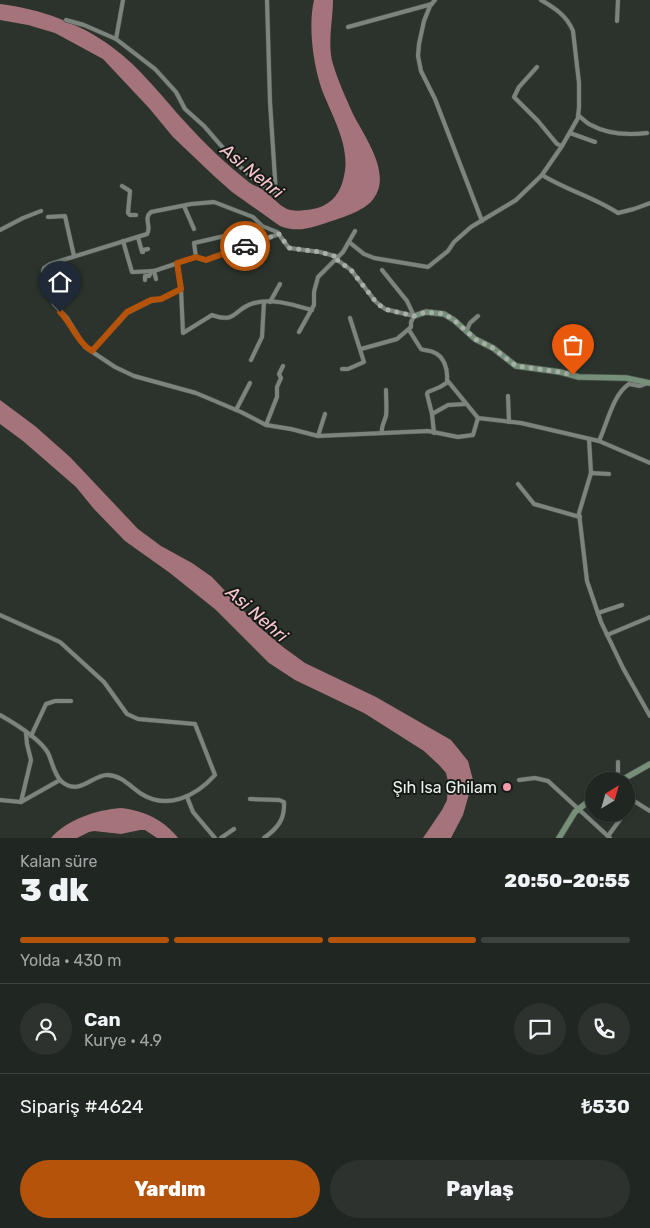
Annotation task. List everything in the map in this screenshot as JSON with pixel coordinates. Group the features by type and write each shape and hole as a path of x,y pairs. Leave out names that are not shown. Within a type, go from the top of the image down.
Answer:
{"street":[{"path":"116,39 123,0"},
{"path":"66,20 84,25 116,39 155,69 176,92 185,109 204,126 237,164 257,182 276,194 270,102 267,0"},
{"path":"349,242 364,254 374,258 428,267 471,227 516,200 542,175 570,133 578,115 579,83 573,31 570,24 563,14 541,0"},
{"path":"617,21 618,0"},
{"path":"348,28 433,2"},
{"path":"433,2 424,21 419,44 420,71 435,99 482,221"},
{"path":"537,67 519,88 514,97 538,121 557,144 562,146"},
{"path":"578,115 591,125 613,132 632,135 647,133"},
{"path":"570,133 595,142"},
{"path":"542,175 553,182 602,202 618,213 650,203"},
{"path":"122,186 130,191 128,213 130,216 136,215"},
{"path":"478,418 473,435 458,437 428,431 318,436 266,425 196,393 134,376 115,367 85,347 67,318 54,304 43,271 44,268 50,264 123,242 149,232 147,219 149,213 214,202 253,217 262,226 277,232 289,248 320,252 337,258 351,270 376,302 384,309 414,316 421,313 441,313 451,318 475,339 493,348 516,366 560,372 579,377 626,378 650,383"},
{"path":"184,206 194,229"},
{"path":"0,230 41,211"},
{"path":"48,217 65,216 74,256"},
{"path":"196,257 194,243 262,226"},
{"path":"299,332 314,305 314,292 318,277 337,258 356,231"},
{"path":"123,242 132,272 153,271 196,257 206,260 279,234"},
{"path":"138,237 142,252 148,249"},
{"path":"90,245 90,251"},
{"path":"177,263 181,289 183,333 212,315 226,319 254,303 270,302 312,310"},
{"path":"382,270 407,301 414,316"},
{"path":"153,271 156,279"},
{"path":"145,280 145,276 148,276 153,271"},
{"path":"270,302 280,284"},
{"path":"92,351 127,312 151,300 161,299 181,289"},
{"path":"251,360 262,337 264,302"},
{"path":"361,349 397,339 409,330 414,316"},
{"path":"466,332 470,323 478,316"},
{"path":"342,369 348,369 364,362 350,318"},
{"path":"409,330 421,349 435,353 444,364 448,371 448,382 478,418 521,423 599,441 650,463"},
{"path":"266,425 277,396 276,387 281,378 279,374 283,366"},
{"path":"134,376 137,370"},
{"path":"434,433 432,414 426,394 448,382"},
{"path":"236,410 250,383"},
{"path":"599,441 619,395 626,386 629,384 645,386 650,383"},
{"path":"382,433 381,427 386,415 386,390"},
{"path":"508,396 509,422"},
{"path":"432,414 448,405 465,404"},
{"path":"318,436 325,414"},
{"path":"589,440 591,473 579,513 587,581 607,635 650,716"},
{"path":"591,473 609,474"},
{"path":"518,484 534,504 580,517"},
{"path":"598,613 622,605"},
{"path":"0,615 66,646 104,682 127,714 138,718 195,724 215,775 198,792 187,798 169,801 160,800 141,793 119,778 110,775 98,777 89,784 69,786 60,780 47,752 31,736 0,715"},
{"path":"607,635 650,617"},
{"path":"31,736 46,704 55,701 71,701"},
{"path":"21,802 31,760 26,733"},
{"path":"618,762 619,772"},
{"path":"635,772 650,764"},
{"path":"519,780 535,778 548,781 609,837 619,822"},
{"path":"0,800 21,802 60,780"},
{"path":"187,798 193,812 215,838"},
{"path":"250,799 279,800 284,802 284,813 281,822 275,830 264,838"},
{"path":"635,801 650,811"},
{"path":"558,838 578,809 585,804"},
{"path":"221,838 234,829"}],"shaded area":[{"path":"314,0 333,0 330,41 331,57 353,114 374,155 380,177 379,188 374,198 362,209 314,227 301,229 280,226 232,192 173,137 149,108 103,59 55,33 28,25 0,20 0,4 15,6 59,18 100,38 123,55 151,83 193,131 233,169 250,183 266,192 283,207 300,211 320,207 336,196 342,183 345,165 343,143 322,90 316,69 311,21"},
{"path":"0,400 35,426 70,457 138,529 161,546 192,563 212,577 257,625 283,647 305,663 376,697 451,740 468,761 473,780 463,815 451,838 423,838 447,800 448,781 446,773 439,765 424,751 364,713 295,680 269,663 216,610 170,573 125,541 76,487 23,441 0,424"},
{"path":"121,808 138,811 153,817 172,831 178,838 157,838 145,830 140,830 121,834 94,831 77,838 51,838 74,821 92,813"}],"way so far":[{"path":"245,246 279,234 289,248 320,252 338,257 336,259 359,278 365,289 384,309 414,316 426,312 444,314 454,320 475,339 493,348 516,366 573,375"}],"place":[{"name":"Şıh Isa Ghilam","path":"507,787"}],"route":[{"path":"60,312 67,318 85,347 92,351 127,312 151,300 161,299 181,289 177,263 196,257 206,260 245,246"}],"water label":[{"name":"Asi Nehri","path":"252,171"},
{"name":"Asi Nehri","path":"257,614"}]}
